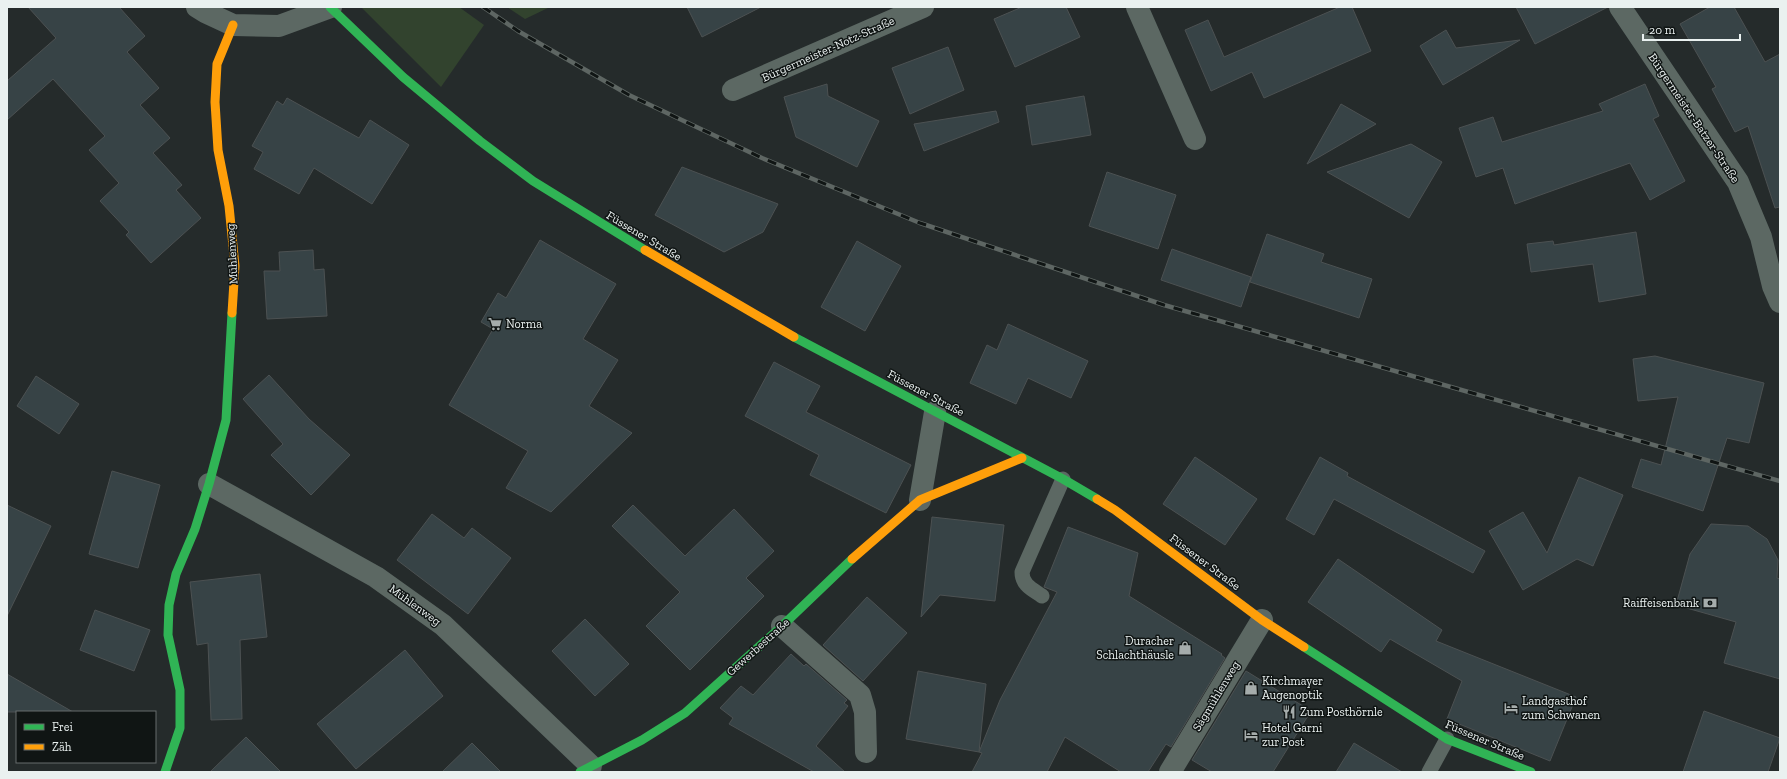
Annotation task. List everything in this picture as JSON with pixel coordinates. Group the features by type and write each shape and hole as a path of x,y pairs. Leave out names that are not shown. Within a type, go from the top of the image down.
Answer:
{"main road":[{"name":"Füssener Straße","path":"330,7 403,77 480,142 533,181 672,267 787,333 1063,479 1115,510 1262,620 1447,740 1531,772"},
{"name":"Mühlenweg","path":"165,772 180,728 180,690 168,635 169,605 176,574 195,529 209,484 226,420 235,266 229,206 218,150 215,102 217,64 233,25"},
{"name":"Gewerbestraße","path":"586,769 642,740 685,713 782,626 846,564 920,500 1022,458"}],"street":[{"path":"197,7 233,25 279,26 330,7"},
{"name":"Bürgermeister-Notz-Straße","path":"733,90 923,7"},
{"path":"1137,7 1195,139"},
{"name":"Bürgermeister-Batzer-Straße","path":"1620,7 1738,182 1761,237 1773,286 1780,302"},
{"path":"920,500 935,412"},
{"name":"Mühlenweg","path":"209,484 376,577 443,625 586,769"},
{"name":"Sägmühlenweg","path":"1170,772 1262,620"},
{"path":"782,626 860,695 865,712 866,752"}],"lane":[{"path":"1042,596 1024,583 1022,572 1063,479"},
{"path":"1429,772 1447,740"}],"green space":[{"path":"361,7 459,7 484,25 441,87"},
{"path":"507,7 550,7 525,19"}],"building":[{"path":"28,7 119,7 145,36 127,52 159,88 140,105 170,138 153,153 182,185 176,190 201,218 151,263 126,235 129,232 100,201 119,183 89,150 105,136 53,79 7,120 7,81 56,38"},
{"path":"687,7 761,7 702,37"},
{"path":"1022,7 1066,7 1080,37 1015,67 994,19"},
{"path":"1340,7 1352,7 1371,51 1264,98 1252,72 1211,91 1185,30 1208,20 1224,57"},
{"path":"1516,7 1608,7 1535,44"},
{"path":"1710,7 1734,7 1765,62 1780,54 1780,207 1775,208 1748,126 1735,132 1712,89 1716,87 1680,24"},
{"path":"1446,30 1456,48 1520,40 1443,85 1420,46"},
{"path":"948,47 964,90 910,114 892,68"},
{"path":"827,84 828,96 879,121 857,167 796,137 784,97"},
{"path":"1645,84 1659,116 1653,119 1685,181 1650,200 1630,163 1515,204 1503,168 1476,177 1459,128 1493,117 1502,142 1603,111 1599,104"},
{"path":"1084,96 1091,135 1032,145 1026,106"},
{"path":"287,98 359,138 370,120 409,145 372,204 314,168 299,194 254,169 263,152 252,146 277,101 283,105"},
{"path":"1341,104 1376,124 1307,164"},
{"path":"996,111 999,122 924,151 914,124"},
{"path":"1411,144 1442,162 1409,218 1327,172"},
{"path":"682,167 778,204 763,232 724,252 655,215"},
{"path":"1107,172 1176,195 1158,249 1089,226"},
{"path":"1636,232 1646,294 1599,302 1593,264 1531,272 1527,244 1553,241 1554,245"},
{"path":"1267,234 1324,254 1321,262 1372,279 1359,318 1250,282"},
{"path":"540,240 616,284 583,339 618,360 589,406 632,433 551,512 506,488 528,451 449,405 493,329 481,322 498,293 506,298"},
{"path":"857,241 901,266 865,331 821,307"},
{"path":"1172,249 1251,277 1241,307 1161,280"},
{"path":"313,250 314,270 324,269 327,316 267,319 264,271 280,271 279,252"},
{"path":"1008,324 1088,361 1071,398 1028,378 1016,404 970,383 987,345 997,350"},
{"path":"1655,356 1764,383 1749,443 1727,438 1703,511 1632,487 1641,459 1661,465 1678,397 1638,401 1633,359"},
{"path":"774,362 820,386 806,412 911,465 886,513 810,475 819,455 745,416"},
{"path":"269,375 309,419 350,455 311,495 271,455 283,444 243,399"},
{"path":"36,376 79,404 59,434 17,406"},
{"path":"1195,457 1257,499 1225,545 1163,504"},
{"path":"1320,457 1348,473 1347,476 1485,551 1473,573 1334,499 1314,535 1286,519"},
{"path":"112,471 160,485 138,568 89,554"},
{"path":"1579,477 1623,495 1593,566 1577,559 1523,590 1489,531 1523,512 1547,553"},
{"path":"7,505 51,526 7,616"},
{"path":"633,505 685,556 734,509 774,551 746,578 764,596 690,670 646,626 680,592 612,526"},
{"path":"432,514 464,538 472,528 511,558 468,614 397,560"},
{"path":"932,517 1004,525 995,601 940,595 921,617"},
{"path":"1711,524 1748,526 1767,539 1778,560 1777,578 1780,579 1780,679 1724,663 1736,622 1676,605 1690,554"},
{"path":"1068,527 1138,553 1129,596 1222,654 1221,655 1225,658 1171,747 1166,744 1148,772 1121,772 1065,737 1047,772 972,772 982,753 979,752 1000,700 1057,592 1044,587"},
{"path":"1338,559 1442,630 1436,641 1576,697 1550,761 1447,719 1462,681 1390,639 1381,652 1308,602"},
{"path":"260,574 267,637 240,640 242,719 211,720 208,643 197,645 190,582"},
{"path":"867,597 907,633 863,681 823,645"},
{"path":"95,610 150,630 134,671 80,650"},
{"path":"585,619 629,664 595,696 552,651"},
{"path":"405,650 443,696 356,769 317,724"},
{"path":"791,654 804,666 806,664 847,700 844,703 848,706 816,746 845,772 814,772 729,724 733,718 720,708 741,686 753,695"},
{"path":"918,671 986,684 979,752 906,739"},
{"path":"1246,671 1311,711 1273,772 1212,772 1192,760"},
{"path":"7,674 71,711 16,711 7,712"},
{"path":"1704,711 1780,738 1768,772 1683,772"},
{"path":"246,737 281,772 210,772"},
{"path":"472,743 501,772 442,772"},
{"path":"1354,743 1402,772 1336,772"}],"railway":[{"path":"483,7 518,31 629,95 762,158 920,223 1164,305 1780,481"}],"traffic: fast":[{"path":"330,7 403,77 480,141 533,181 645,250"},
{"path":"165,772 180,728 180,690 168,635 169,605 176,574 195,529 209,484 226,420 232,313"},
{"path":"794,337 1063,479 1097,499"},
{"path":"580,772 642,740 685,713 782,626 852,559"},
{"path":"1304,647 1447,739 1531,772"}],"traffic: slow":[{"path":"232,313 235,266 229,206 218,150 215,102 217,64 233,25"},
{"path":"645,250 794,337"},
{"path":"852,559 920,500 1022,458"},
{"path":"1097,499 1115,510 1262,620 1304,647"}],"place":[{"name":"Norma","path":"495,324"},
{"name":"Raiffeisenbank","path":"1710,603"},
{"name":"Duracher Schlachthäusle","path":"1185,648"},
{"name":"Kirchmayer Augenoptik","path":"1251,688"},
{"name":"Landgasthof zum Schwanen","path":"1511,708"},
{"name":"Zum Posthörnle","path":"1289,712"},
{"name":"Hotel Garni zur Post","path":"1251,735"}]}
